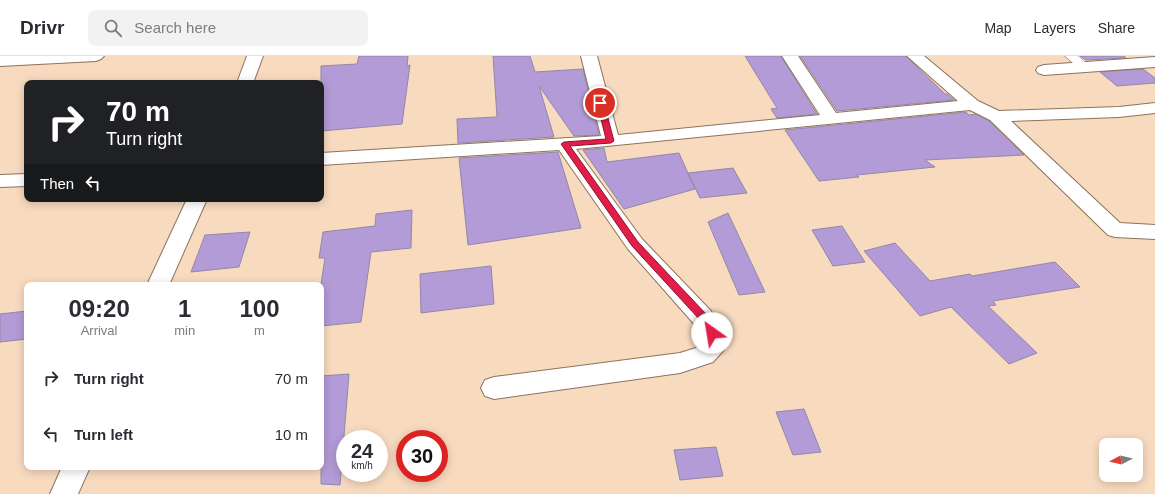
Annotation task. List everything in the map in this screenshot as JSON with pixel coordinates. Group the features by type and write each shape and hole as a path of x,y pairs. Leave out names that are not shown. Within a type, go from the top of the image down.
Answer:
{"street":[{"path":"0,61 96,56"},
{"path":"246,80 256,56"},
{"path":"589,56 611,141"},
{"path":"790,56 831,119"},
{"path":"915,56 972,105 996,116 1115,230 1155,232"},
{"path":"1044,70 1155,62"},
{"path":"324,159 611,141 972,105"},
{"path":"996,116 1119,112 1155,108"},
{"path":"494,388 680,363 704,354 714,344 712,333 704,318 635,244 564,144"},
{"path":"0,182 24,180"},
{"path":"159,282 196,202"},
{"path":"64,494 75,470"}],"lane":[{"path":"1071,56 1086,68"}],"building":[{"path":"359,56 408,56 407,66 410,65 402,124 324,131 324,80 321,80 321,66 357,64"},
{"path":"493,56 530,56 535,72 583,69 599,135 574,136 539,86 554,137 458,143 457,119 497,117"},
{"path":"745,56 781,56 817,114 777,118 771,109 777,108"},
{"path":"800,56 906,56 945,94 954,100 837,111"},
{"path":"1080,56 1124,56 1126,58 1086,60"},
{"path":"1143,69 1155,78 1155,83 1117,86 1100,72"},
{"path":"966,112 969,115 976,114 989,121 1024,155 925,160 935,167 857,175 859,177 819,181 785,130"},
{"path":"604,148 607,162 679,153 695,189 624,209 583,150"},
{"path":"558,152 581,228 468,245 459,158"},
{"path":"733,168 747,193 700,198 688,173"},
{"path":"412,210 411,248 371,252 361,322 324,326 324,282 321,282 325,258 319,258 323,232 375,226 376,214"},
{"path":"728,213 765,292 739,295 708,222"},
{"path":"842,226 865,262 833,266 812,230"},
{"path":"250,232 239,267 191,272 205,235"},
{"path":"895,243 930,281 970,274 972,276 1055,262 1080,287 993,301 996,305 988,306 1037,353 1009,364 951,307 920,316 864,251"},
{"path":"491,266 494,304 421,313 420,274"},
{"path":"24,311 24,339 0,342 0,314"},
{"path":"349,374 344,430 336,430 336,482 340,482 340,485 321,484 321,470 324,470 324,376"},
{"path":"804,409 821,452 793,455 776,412"},
{"path":"716,447 723,476 680,480 674,450"}],"route":[{"path":"600,103 611,141 564,144 635,244 704,318 712,333"}]}
